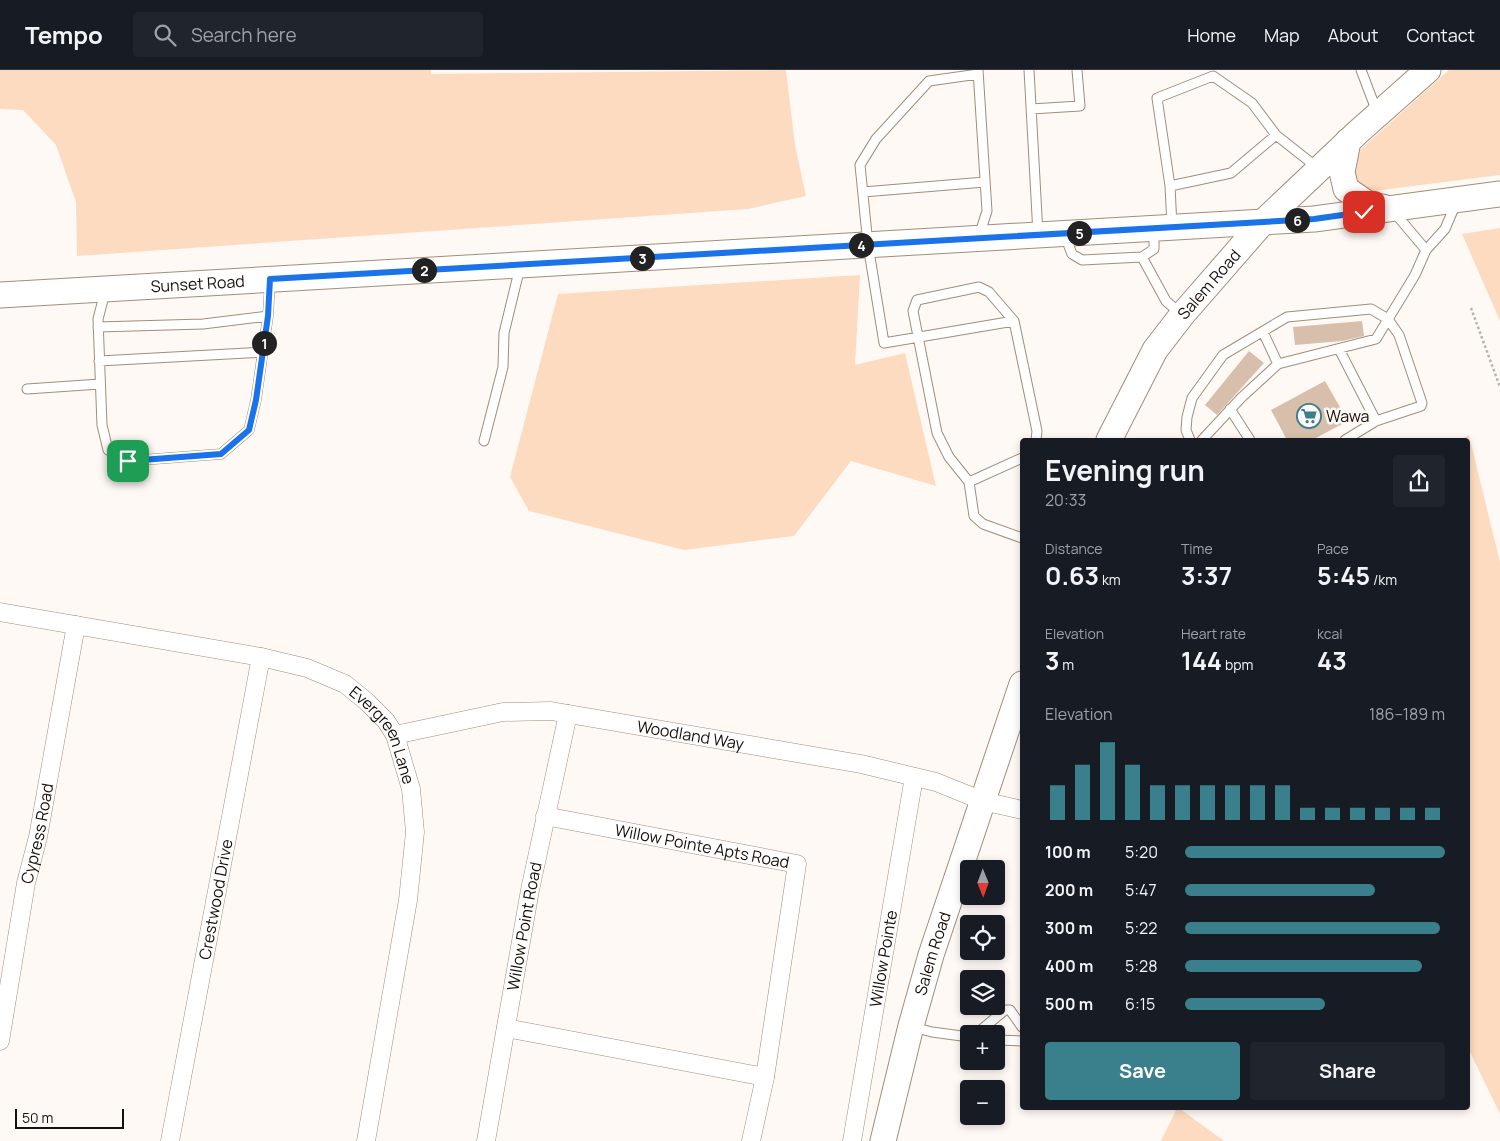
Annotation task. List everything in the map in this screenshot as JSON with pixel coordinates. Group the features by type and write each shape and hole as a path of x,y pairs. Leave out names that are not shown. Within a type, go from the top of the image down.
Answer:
{"street":[{"name":"Salem Road","path":"1110,438 1155,350 1182,315 1263,222 1378,114 1428,70"},
{"path":"1348,142 1342,172 1346,188 1368,204 1391,209"},
{"name":"Sunset Road","path":"0,295 1314,219 1500,194"},
{"name":"Evergreen Lane","path":"0,612 261,657 320,672 345,684 377,711 395,735 414,803 414,848 408,900 366,1141"},
{"name":"Cypress Road","path":"0,1041 26,883 38,837 76,625"},
{"name":"Crestwood Drive","path":"170,1141 261,657"},
{"name":"Salem Road","path":"883,1141 911,1026 941,923 984,801 1020,690"},
{"name":"Woodland Way","path":"395,735 503,712 535,710 853,762 936,782 984,801 1020,810"},
{"name":"Willow Point Road","path":"486,1141 545,816 568,714"},
{"name":"Willow Pointe","path":"852,1141 914,777"},
{"name":"Willow Pointe Apts Road","path":"545,816 797,864 765,1076"},
{"path":"506,1028 765,1076 751,1141"}],"lane":[{"path":"1029,70 1038,235"},
{"path":"1031,109 1080,106 1078,70"},
{"path":"1362,70 1378,114"},
{"path":"978,238 987,211 978,72 929,81 876,139 860,165 868,245 884,343 1014,321"},
{"path":"1064,234 1072,254 1082,260 1142,257 1154,249 1163,228 1170,186 1157,98 1213,76 1252,103 1276,135 1319,169"},
{"path":"1170,186 1231,173 1276,135"},
{"path":"863,192 985,182"},
{"path":"1204,438 1230,409 1278,364 1376,339 1415,275 1426,250 1445,229 1457,200"},
{"path":"1391,209 1426,250"},
{"path":"1142,257 1166,301 1182,315"},
{"path":"484,441 503,367 504,333 521,265"},
{"path":"106,289 98,319 102,426 108,450 128,461 221,454 249,430 256,400 263,352 268,316 270,279"},
{"path":"1020,537 977,521 972,508 969,482 949,457 937,433 913,311 917,300 979,287 988,292 1014,321 1037,431 1036,438"},
{"path":"1189,438 1186,430 1192,398 1223,355 1287,317 1371,309 1388,319 1399,335 1422,403 1421,406 1376,421 1348,438"},
{"path":"98,327 203,324 268,316"},
{"path":"1263,332 1278,364"},
{"path":"1339,349 1376,421"},
{"path":"99,361 263,352"},
{"path":"27,389 100,384"},
{"path":"1230,409 1249,438"},
{"path":"969,482 1020,459"},
{"path":"987,1025 1005,1010 1010,1010 1020,1024"},
{"path":"911,1026 932,1032 960,1036"},
{"path":"1005,1040 1020,1041"}],"path":[{"path":"1471,308 1500,387"}],"shaded area":[{"path":"0,70 431,70 431,74 786,70 795,145 806,196 748,209 77,256 76,202 56,145 23,110 0,109"},
{"path":"1449,70 1500,70 1500,175 1366,192 1354,178 1351,158"},
{"path":"1500,228 1500,321 1462,234"},
{"path":"860,275 855,365 905,353 936,486 851,461 794,536 684,550 529,511 510,477 558,294"},
{"path":"1470,439 1500,562 1500,1114 1470,1052"},
{"path":"1176,1110 1182,1110 1224,1141 1161,1141"}],"building":[{"path":"1362,321 1364,336 1342,341 1295,345 1293,327"},
{"path":"1249,351 1264,363 1217,415 1205,405"},
{"name":"Wawa","path":"1325,381 1348,421 1316,438 1286,438 1271,410"}],"place":[{"name":"Wawa","path":"1309,416"}],"route":[{"path":"128,461 221,454 249,430 256,400 268,316 270,279 1314,219 1364,212"}]}
